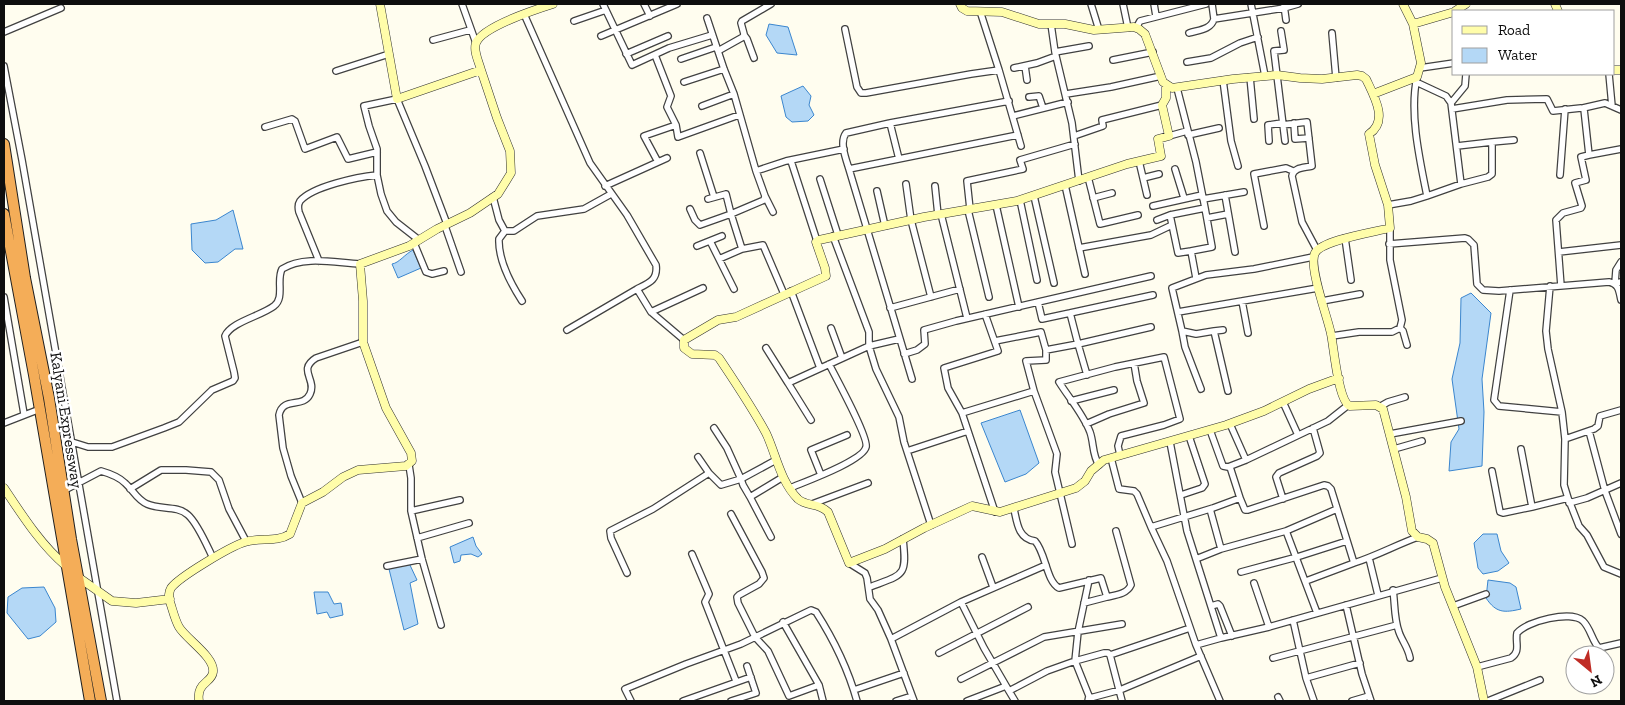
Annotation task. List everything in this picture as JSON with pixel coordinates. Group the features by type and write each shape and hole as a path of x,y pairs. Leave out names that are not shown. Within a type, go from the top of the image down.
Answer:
{"highway":[{"name":"Kalyani Expressway","path":"4,144 25,278 49,398 63,490 71,566 90,701"},
{"name":"Kalyani Expressway","path":"4,214 71,566 78,577 101,701"}],"street":[{"path":"380,4 397,99 426,166 447,224 445,226 460,272"},
{"path":"72,442 88,447 112,447 179,422 212,390 233,381 235,378 234,372 225,336 231,328 260,315 278,303 280,297 279,281 282,269 294,264 319,261 360,264 417,241 470,213 498,194 511,173 510,151 481,70 475,50 476,43 462,4"},
{"path":"476,43 484,34 524,14 554,4"},
{"path":"644,4 650,16"},
{"path":"601,36 677,4"},
{"path":"754,58 741,24 742,21 771,4"},
{"path":"960,4 964,10 1002,12 1039,24 1072,24 1099,30 1136,28 1144,34 1166,85 1166,100 1162,105 1102,120 1103,126 1074,136"},
{"path":"1091,4 1099,30"},
{"path":"1123,4 1128,28"},
{"path":"1154,4 1156,16"},
{"path":"1136,28 1140,21 1206,4"},
{"path":"1189,33 1209,28 1213,24 1212,4"},
{"path":"1251,4 1265,76"},
{"path":"1214,20 1298,4"},
{"path":"1403,4 1413,24 1421,63 1415,88 1416,138 1427,196"},
{"path":"1284,6 1286,20"},
{"path":"574,21 605,7 632,65 672,47 712,35"},
{"path":"4,32 61,8"},
{"path":"980,11 1009,101 1021,146"},
{"path":"1413,24 1452,13"},
{"path":"524,14 590,163 627,215 656,265 657,272 655,279 567,330"},
{"path":"708,18 712,35 734,94 756,171 773,212"},
{"path":"1051,24 1056,54 1068,102 1079,180"},
{"path":"845,29 857,87 862,93 866,94 999,70"},
{"path":"433,40 470,30"},
{"path":"1281,31 1284,50 1274,51 1285,141"},
{"path":"1332,33 1336,78"},
{"path":"626,54 668,36"},
{"path":"681,59 717,49 744,36"},
{"path":"1187,62 1211,58 1240,43 1258,37"},
{"path":"1014,68 1025,66 1056,54 1089,46"},
{"path":"1113,60 1153,52"},
{"path":"336,71 389,54"},
{"path":"655,55 671,96 667,106 676,126 678,137 739,115"},
{"path":"1420,68 1452,63"},
{"path":"4,66 117,701"},
{"path":"1025,66 1027,80"},
{"path":"684,82 724,69"},
{"path":"444,271 432,274 426,272 417,241 386,211 381,194 377,152 364,106 397,99 481,70"},
{"path":"1166,85 1177,88 1223,80 1277,75 1303,78 1336,78 1357,74 1366,79 1380,117 1378,125 1369,134 1375,165 1388,205 1390,260 1402,320 1400,328 1392,332 1359,332 1332,336"},
{"path":"1452,106 1465,86 1466,75"},
{"path":"1609,75 1612,106"},
{"path":"1066,94 1112,87 1161,76"},
{"path":"1250,77 1254,119"},
{"path":"1223,80 1230,134 1238,166"},
{"path":"1373,94 1417,80 1446,96 1452,106 1461,184"},
{"path":"1170,215 1178,253 1212,247 1205,208 1177,88"},
{"path":"702,106 734,94"},
{"path":"1029,97 1039,96 1043,108"},
{"path":"1452,106 1507,100 1542,99 1548,101 1550,109 1553,111 1584,108 1605,103 1621,110"},
{"path":"912,379 844,149 844,136 846,133 890,123 1009,101"},
{"path":"1013,116 1068,102"},
{"path":"1162,105 1169,136"},
{"path":"1584,108 1589,155"},
{"path":"1560,175 1565,110"},
{"path":"265,127 292,119 295,121 305,149 337,137 348,159 377,152"},
{"path":"1264,226 1254,174 1286,168 1293,171 1312,166 1307,122 1268,125 1269,141"},
{"path":"890,123 899,159"},
{"path":"1294,123 1295,139 1309,138"},
{"path":"658,162 644,136 676,126"},
{"path":"817,241 836,235 1020,200 1139,161 1161,156 1158,139 1219,128"},
{"path":"850,170 1018,135"},
{"path":"1457,146 1514,140"},
{"path":"1388,205 1427,196 1488,177 1492,174 1492,142"},
{"path":"990,297 969,209 967,181 1023,169 1020,160 1075,144"},
{"path":"756,171 844,149"},
{"path":"1561,286 1556,220 1562,213 1581,208 1582,206 1575,183 1586,180 1581,157 1621,149"},
{"path":"700,153 711,198 726,194 742,249"},
{"path":"605,186 667,158"},
{"path":"684,340 718,320 736,317 787,292 826,276 817,241 791,161"},
{"path":"1139,161 1147,195"},
{"path":"1175,169 1184,198"},
{"path":"1293,171 1292,176 1302,222 1315,253 1315,273 1318,288 1332,336 1339,378 1348,406"},
{"path":"319,261 299,212 301,200 338,182 378,174"},
{"path":"1143,178 1159,174"},
{"path":"1088,178 1100,224 1138,215"},
{"path":"820,179 836,235 869,332 869,346 876,369 899,417 907,451 931,525"},
{"path":"906,184 911,220 931,297"},
{"path":"935,186 940,214 967,318"},
{"path":"1065,186 1085,274"},
{"path":"877,191 885,226"},
{"path":"1153,206 1184,198 1244,192"},
{"path":"1094,198 1112,193"},
{"path":"505,231 514,231 537,216 584,209 611,194"},
{"path":"1225,195 1236,252"},
{"path":"690,209 695,220 700,225 764,200 765,196"},
{"path":"1034,196 1054,283"},
{"path":"494,197 499,220 505,231"},
{"path":"1020,200 1037,280"},
{"path":"996,205 1019,307"},
{"path":"1157,220 1170,215 1205,208"},
{"path":"1207,218 1228,214"},
{"path":"1079,248 1151,235 1172,226"},
{"path":"1201,389 1183,342 1172,288 1196,278 1216,273 1254,270 1315,253 1324,245 1345,238 1390,228"},
{"path":"505,231 499,239 500,251 504,266 522,301"},
{"path":"697,246 722,236"},
{"path":"1345,238 1351,280"},
{"path":"1390,244 1458,238 1468,239 1474,245 1476,284 1483,290 1510,290 1618,282"},
{"path":"710,241 734,289"},
{"path":"720,259 742,249 763,245 787,292 820,368"},
{"path":"1559,252 1621,245"},
{"path":"1191,251 1196,278"},
{"path":"1621,262 1616,270 1621,300"},
{"path":"360,264 363,302 363,342 386,408 412,457 409,465 411,511 441,625"},
{"path":"904,354 917,350 925,344 924,330 967,318 1151,276"},
{"path":"1550,286 1546,331 1548,349 1562,412 1564,485 1579,526 1587,535 1604,567 1621,574"},
{"path":"650,312 702,288"},
{"path":"1178,312 1318,288"},
{"path":"890,308 960,289"},
{"path":"637,290 650,312 684,340"},
{"path":"1510,290 1494,400 1499,406 1562,412"},
{"path":"1322,301 1360,294"},
{"path":"1038,302 1042,319 1152,295"},
{"path":"4,297 24,414"},
{"path":"1242,301 1248,333"},
{"path":"1070,313 1087,375"},
{"path":"985,314 998,351 944,368 948,388 962,413 995,512"},
{"path":"1046,350 1151,327"},
{"path":"831,328 842,358"},
{"path":"1400,328 1403,331 1407,345"},
{"path":"1182,331 1196,334 1223,330"},
{"path":"1214,331 1228,391"},
{"path":"995,341 1041,332 1046,350 1046,360 1026,361 1034,391 1057,454 1055,472 1072,544"},
{"path":"788,383 869,346 900,339"},
{"path":"684,340 684,348 692,354 715,355 719,358 766,434 783,476 790,488 798,499 806,503 822,506 828,512 849,563 865,573 870,587 870,599 878,610 891,639 913,699 896,701"},
{"path":"302,503 291,476 283,448 280,410 287,404 301,402 310,396 311,391 307,368 310,362 316,358 363,342"},
{"path":"766,348 811,420"},
{"path":"1099,465 1095,458 1092,439 1086,424 1059,382 1164,357 1180,419 1121,436 1118,446 1120,455"},
{"path":"1086,424 1109,414 1144,403 1134,363"},
{"path":"790,488 852,461 867,446 858,422 828,364"},
{"path":"849,563 885,549 972,506 995,512 1014,508 1076,488 1085,481 1091,471 1111,458 1230,424 1264,411 1309,389 1339,378"},
{"path":"1071,401 1114,390"},
{"path":"962,413 1034,391"},
{"path":"1210,430 1225,468 1328,421 1348,406 1381,406 1405,397"},
{"path":"1283,402 1298,435"},
{"path":"1381,406 1385,414 1394,449 1412,530 1418,537"},
{"path":"4,423 40,409"},
{"path":"1564,439 1589,431 1598,426 1600,416 1621,410"},
{"path":"1390,434 1461,421"},
{"path":"1230,424 1246,460"},
{"path":"714,428 727,448 743,485 771,537"},
{"path":"1283,499 1276,477 1320,453 1313,428"},
{"path":"907,451 968,431"},
{"path":"1589,431 1605,491 1621,534"},
{"path":"821,475 811,450 847,435"},
{"path":"1181,495 1202,488 1205,484 1190,436"},
{"path":"1394,449 1422,441"},
{"path":"1170,442 1184,516 1221,638"},
{"path":"1521,449 1532,507"},
{"path":"698,457 709,473 721,485 741,479 776,460"},
{"path":"1111,458 1119,489 1134,491 1137,494 1167,561 1196,645 1220,701"},
{"path":"199,701 198,692 202,685 212,676 213,670 202,650 180,628 175,618 168,595 172,587 214,558 246,541 279,540 290,534 302,503 323,492 343,477 358,470 409,465"},
{"path":"1230,467 1244,510 1324,485 1328,486 1331,489 1354,563"},
{"path":"130,489 161,470 212,472 219,480 229,509 246,541"},
{"path":"63,490 101,471 106,472 124,482 139,499 147,504 163,509 178,509 188,515 214,558"},
{"path":"1492,471 1500,512 1503,513 1605,491 1621,483"},
{"path":"627,573 611,538 610,531 652,509 709,473"},
{"path":"750,497 783,476"},
{"path":"812,504 868,483"},
{"path":"4,488 54,556 71,566"},
{"path":"1151,527 1240,498"},
{"path":"411,511 460,500"},
{"path":"1014,508 1023,536 1028,540 1035,541 1040,546 1053,582 1059,588 1101,578 1107,597"},
{"path":"1210,509 1220,550"},
{"path":"1196,559 1286,531 1336,509"},
{"path":"731,514 764,578 759,584 737,597 738,603 755,637 768,650 788,699 819,685"},
{"path":"417,538 469,523"},
{"path":"1084,602 1129,590 1131,585 1116,531"},
{"path":"1286,531 1317,613"},
{"path":"1306,581 1369,558 1392,546 1418,537 1433,543 1442,578 1477,667 1484,701"},
{"path":"870,587 894,578 904,568 906,562 903,539"},
{"path":"1241,572 1347,541"},
{"path":"692,554 709,594 706,602 736,682"},
{"path":"982,557 993,587"},
{"path":"387,566 422,558"},
{"path":"1369,558 1378,595"},
{"path":"891,639 961,602 1046,565"},
{"path":"78,577 112,601 136,603 170,599"},
{"path":"1196,645 1269,627 1393,590 1442,578"},
{"path":"1089,580 1078,632 1075,661 1089,700 1120,690 1201,656"},
{"path":"1254,583 1269,627"},
{"path":"1393,590 1397,625 1399,633 1407,645 1410,658"},
{"path":"1453,606 1486,594"},
{"path":"961,602 992,662 1015,701"},
{"path":"1212,606 1218,604 1220,606 1232,636"},
{"path":"1346,604 1370,699 1352,701"},
{"path":"939,653 1028,607"},
{"path":"631,701 625,689 725,650 811,610 816,612 836,647 857,701"},
{"path":"1477,667 1511,658 1515,655 1517,651 1517,633 1522,628 1564,616 1579,618 1585,622 1599,648 1621,643"},
{"path":"1293,620 1306,678 1314,701"},
{"path":"784,622 819,685 823,701"},
{"path":"961,679 1044,637 1122,624"},
{"path":"1273,658 1354,638 1397,625"},
{"path":"967,701 1008,688 1075,661 1104,653 1110,655 1190,628"},
{"path":"1110,655 1122,701"},
{"path":"1306,678 1360,663"},
{"path":"731,701 755,694 756,692 747,666"},
{"path":"854,690 904,673"},
{"path":"683,701 751,677"},
{"path":"1488,701 1540,680"}],"water":[{"path":"769,24 788,27 797,55 777,53 766,35"},
{"path":"803,86 811,96 809,105 814,115 808,121 792,122 786,117 781,96"},
{"path":"233,210 243,249 235,249 218,262 205,263 192,250 191,224 216,220"},
{"path":"413,250 421,268 398,278 392,264"},
{"path":"1471,293 1491,313 1482,379 1484,412 1482,466 1449,471 1451,442 1459,429 1452,379 1460,343 1461,298"},
{"path":"1020,410 1039,463 1026,474 1005,482 981,423"},
{"path":"1483,534 1497,534 1501,551 1509,563 1498,571 1483,574 1478,568 1474,543"},
{"path":"473,537 476,546 482,554 478,557 471,554 461,555 460,561 454,563 450,547"},
{"path":"409,563 417,580 410,583 418,624 404,630 389,569"},
{"path":"1488,580 1510,583 1516,587 1521,609 1501,611 1493,607 1486,598"},
{"path":"44,587 55,608 56,622 40,636 28,639 7,613 8,597 22,588"},
{"path":"314,592 328,592 334,604 341,603 343,615 330,618 327,612 317,614"}]}
